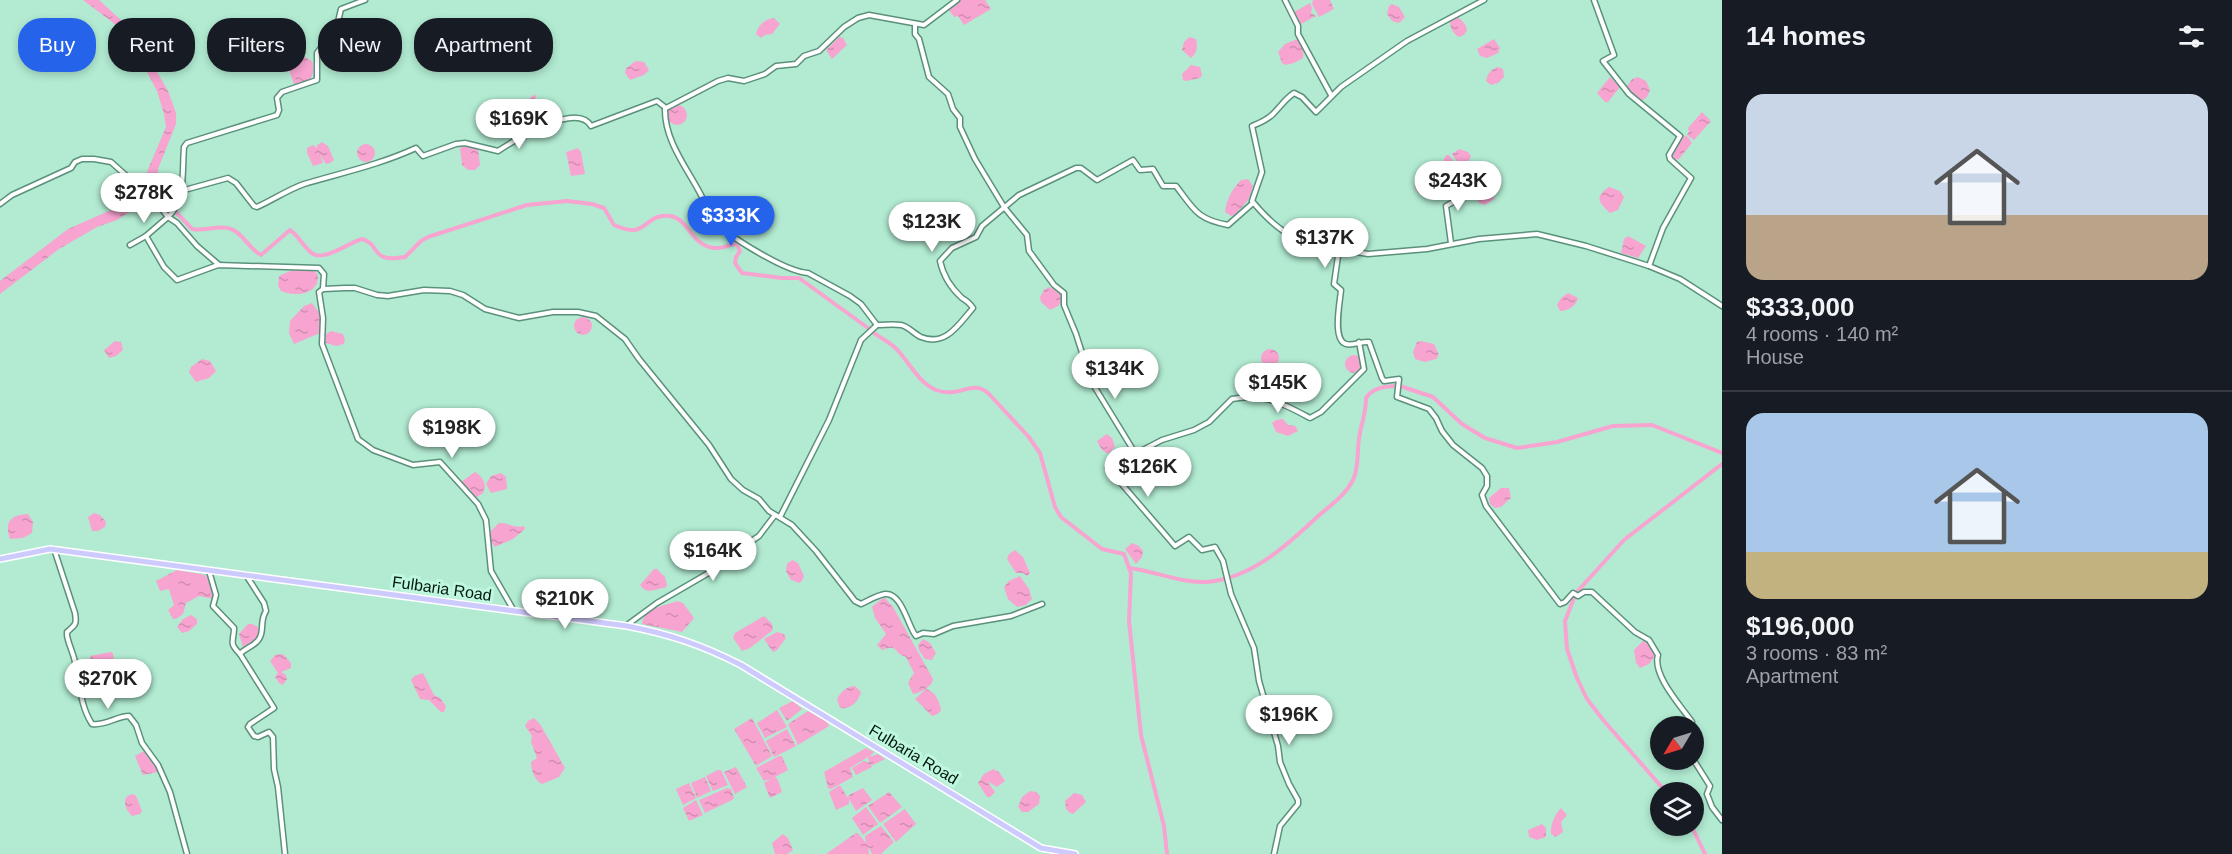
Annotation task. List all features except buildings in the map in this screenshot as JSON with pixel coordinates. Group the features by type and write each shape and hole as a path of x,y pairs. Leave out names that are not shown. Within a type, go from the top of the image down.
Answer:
{"main road":[{"name":"Fulbaria Road","path":"0,559 54,549 627,626 677,636 741,665 1041,848 1076,854"}],"street":[{"path":"130,245 146,236 175,210 181,191 184,147 187,143 277,115 279,110 277,99 282,92 317,80 317,53 337,26 341,9 365,0"},
{"path":"665,108 718,81 728,78 744,81 765,74 776,66 796,64 804,56 819,51 844,27 858,18 868,15 924,25 957,0"},
{"path":"1285,0 1298,27 1298,34 1331,95"},
{"path":"1484,0 1407,40 1331,95 1316,112 1302,97 1294,93 1286,98 1274,113 1252,126 1262,171 1253,194 1253,203 1276,225 1299,241 1368,254 1427,249 1451,243 1537,234 1586,246 1649,266 1680,279 1722,306"},
{"path":"1594,0 1614,55 1603,61 1629,94 1680,136 1669,155 1670,159 1690,178 1663,228 1649,266"},
{"path":"915,24 915,34 919,39 929,77 948,94 953,109 961,121 960,128 967,146 1004,207 1027,235 1029,251 1054,285 1064,293 1065,305 1091,381 1135,453"},
{"path":"181,191 228,178 236,183 257,207 302,185 352,172 416,148 423,156 465,143 498,151 519,137 561,120 582,117 591,126 657,102 665,108"},
{"path":"665,108 665,119 678,154 702,197 709,215 741,242 778,264 807,273 850,296 861,304 877,325"},
{"path":"0,204 12,195 71,168 75,162 82,159 111,162 151,195 168,217 177,223 218,265"},
{"path":"627,626 657,603 731,560 734,553 759,536 777,516 829,420 861,340 877,325 903,326 923,338 936,339 948,336 965,321 973,308 952,288 940,261 952,248 976,237 982,226 1019,195 1076,168 1081,168 1097,180 1133,160 1140,170 1153,169 1163,186 1176,186 1198,215 1211,220 1228,225 1253,203"},
{"path":"1451,243 1446,206 1457,200 1472,184"},
{"path":"146,236 164,267 177,280 218,265 320,268 324,274 323,289 319,292 323,318 322,344 358,439 373,450 413,465 440,462 466,490 478,504 486,520 491,571 514,611"},
{"path":"1339,249 1334,284 1341,290 1338,333 1344,344 1369,342 1384,381 1399,380 1397,397 1433,412 1442,431 1453,445 1482,468 1487,476 1487,486 1482,495 1486,506 1560,604 1575,595 1589,591 1597,595 1635,632 1650,641 1658,655 1656,660 1659,674 1688,716"},
{"path":"323,289 355,288 388,296 424,290 450,291 463,295 485,309 519,318 553,312 578,312 596,316 625,339 709,445 732,479 743,490 759,499 777,516 792,525 816,551 855,601 861,604 885,594 891,596 904,610 916,636 923,633 934,634 953,626 1011,616 1042,604"},
{"path":"1274,854 1280,826 1298,804 1298,800 1280,762 1278,746 1259,681 1254,648 1231,594 1223,561 1215,547 1202,550 1189,537 1175,546 1108,468 1135,453 1209,422 1232,399 1263,396 1310,418 1320,412 1364,369 1359,342"},
{"path":"54,549 75,613 77,623 67,635 74,657 78,687 88,718 92,724 98,725 123,716 133,719 142,743 158,765 170,792 187,854"},
{"path":"208,570 216,595 213,606 234,628 231,640 234,647 274,708 248,727 254,736 258,737 269,732 273,737 274,768 279,787 285,854"},
{"path":"240,654 261,637 261,621 266,611 264,603 246,575"},
{"path":"1700,770 1710,786 1707,794 1712,807 1722,820"}],"water":[{"path":"83,0 99,0 119,18 108,19"},
{"path":"959,0 985,0 991,9 964,25 958,16 954,17 949,10"},
{"path":"1313,0 1330,0 1334,9 1319,17 1312,4"},
{"path":"1310,3 1311,13 1316,16 1299,25 1294,12"},
{"path":"1392,4 1399,7 1405,17 1399,23 1392,21 1387,14"},
{"path":"1457,16 1465,24 1467,30 1459,37 1451,28 1450,23"},
{"path":"774,18 780,24 772,34 761,38 756,34 762,23"},
{"path":"839,37 843,38 847,45 832,59 826,50"},
{"path":"1189,37 1196,39 1197,44 1196,52 1191,58 1182,50 1184,42"},
{"path":"1297,39 1303,47 1303,58 1285,65 1278,52 1285,44"},
{"path":"1494,39 1500,48 1498,53 1487,58 1480,56 1477,49"},
{"path":"306,58 312,61 313,71 308,81 294,84 290,72 306,72"},
{"path":"636,61 644,62 649,70 644,75 630,80 625,73 626,68"},
{"path":"1191,65 1200,67 1202,75 1200,78 1183,80 1182,74"},
{"path":"1498,67 1503,69 1504,77 1498,83 1491,85 1486,81 1487,76 1491,70"},
{"path":"147,72 157,72 168,91 176,113 176,124 158,169 158,185 134,209 59,249 0,294 0,281 68,229 129,202 138,193 166,127 157,91"},
{"path":"1610,77 1620,87 1608,102 1605,102 1597,93"},
{"path":"1638,77 1646,81 1650,90 1647,97 1640,102 1626,88 1632,79"},
{"path":"535,94 539,110 555,113 548,121 534,126 524,103"},
{"path":"677,105 684,108 687,115 684,122 677,125 670,122 667,115 670,108"},
{"path":"1702,112 1711,121 1694,140 1687,135 1688,128"},
{"path":"1683,135 1688,137 1692,143 1679,159 1675,160 1672,158 1672,152"},
{"path":"322,142 328,146 334,160 326,164 320,155 323,163 313,166 307,148 313,145 317,148 317,145"},
{"path":"362,144 370,144 375,149 373,160 362,162 357,157 357,149"},
{"path":"465,145 478,149 480,165 475,170 468,170 462,165 460,148"},
{"path":"578,148 581,152 585,174 571,176 566,152"},
{"path":"1459,149 1468,152 1471,156 1465,168 1452,154"},
{"path":"1446,155 1449,155 1457,166 1458,170 1454,174 1446,174 1442,164"},
{"path":"1424,177 1430,180 1433,186 1430,192 1424,195 1418,192 1415,186 1418,180"},
{"path":"1481,177 1488,184 1494,199 1485,205 1479,203 1475,193 1476,183"},
{"path":"1248,179 1253,186 1249,199 1235,215 1231,216 1225,212 1228,199 1241,180"},
{"path":"1609,187 1620,191 1624,197 1618,210 1610,213 1600,200 1601,194"},
{"path":"1628,236 1646,246 1638,258 1621,253 1624,239"},
{"path":"290,271 314,271 318,275 315,287 299,294 281,291 278,286 279,276"},
{"path":"1049,287 1058,291 1064,299 1050,310 1041,302 1040,297"},
{"path":"1568,293 1578,298 1577,301 1566,310 1560,311 1557,305"},
{"path":"312,303 320,314 320,333 294,344 289,333 290,321 304,306"},
{"path":"579,317 587,317 592,322 590,333 579,335 574,330 574,322"},
{"path":"331,331 343,334 344,344 336,346 326,343 325,335"},
{"path":"115,341 121,342 123,350 109,358 104,350"},
{"path":"1417,342 1434,344 1439,355 1436,359 1425,362 1415,359 1413,352"},
{"path":"1270,349 1276,352 1279,358 1276,364 1270,367 1264,364 1261,358 1264,352"},
{"path":"1354,355 1360,358 1363,364 1360,370 1354,373 1348,370 1345,364 1348,358"},
{"path":"202,359 210,361 216,371 209,378 196,382 189,372 191,367"},
{"path":"1283,419 1288,425 1295,426 1298,431 1288,436 1276,432 1272,423"},
{"path":"1107,434 1112,438 1115,447 1108,454 1102,450 1097,441"},
{"path":"475,472 485,484 483,493 477,497 472,495 461,482"},
{"path":"501,473 506,477 507,489 491,493 486,484 491,476"},
{"path":"1501,488 1509,488 1511,498 1501,507 1495,508 1490,504 1489,498"},
{"path":"94,513 100,515 106,522 105,527 98,531 92,531 88,517"},
{"path":"28,514 33,522 32,533 23,538 10,539 8,528 10,520"},
{"path":"499,523 524,526 525,529 513,539 495,547 491,542 491,531"},
{"path":"1132,543 1143,551 1142,557 1136,564 1125,549"},
{"path":"1015,550 1023,557 1030,573 1027,576 1023,573 1016,573 1007,559 1009,554"},
{"path":"792,560 798,563 804,576 799,583 791,580 786,571 787,564"},
{"path":"654,569 665,577 667,585 665,588 646,590 640,585"},
{"path":"177,570 206,575 215,594 214,599 199,596 186,603 183,614 173,619 168,610 174,605 169,589 160,591 156,581"},
{"path":"1020,576 1029,589 1032,599 1026,605 1017,607 1008,599 1004,587 1009,581"},
{"path":"884,597 893,607 933,679 928,687 913,694 908,683 914,673 906,657 894,648 882,650 877,645 886,634 875,618 872,607"},
{"path":"677,601 683,603 694,618 682,632 642,624 651,611"},
{"path":"191,615 197,619 197,624 189,631 182,633 177,627 183,619"},
{"path":"764,616 772,624 773,630 750,648 742,651 733,638 735,633"},
{"path":"248,624 258,627 259,634 256,640 243,647 239,634"},
{"path":"777,632 784,634 786,638 773,652 764,639"},
{"path":"923,639 930,643 936,653 932,660 925,659 919,650 918,645"},
{"path":"1645,639 1654,651 1654,657 1649,664 1640,668 1636,663 1634,650"},
{"path":"111,652 115,669 97,674 92,673 90,656"},
{"path":"283,654 291,663 291,668 281,672 287,679 283,685 275,677 278,673 270,661 275,655"},
{"path":"423,673 434,695 440,698 446,706 444,712 441,712 429,700 420,699 411,680 414,676"},
{"path":"855,686 861,692 858,699 851,706 840,708 837,699 839,696 846,688"},
{"path":"926,689 934,694 938,701 941,711 936,715 932,716 915,699"},
{"path":"793,701 802,709 787,721 779,708"},
{"path":"777,710 787,727 765,738 757,723"},
{"path":"808,711 827,722 829,726 798,745 788,724"},
{"path":"534,718 540,724 565,768 559,777 542,784 533,772 531,762 537,758 531,742 532,736 525,726"},
{"path":"752,718 772,756 756,766 734,729"},
{"path":"787,729 796,746 774,757 766,741"},
{"path":"866,748 874,752 869,757 878,754 885,759 871,764 872,767 856,775 852,768 864,761 869,763 868,757 850,768 853,777 831,789 828,788 824,772"},
{"path":"144,751 155,762 158,772 143,775 135,756"},
{"path":"782,756 788,770 775,777 782,792 770,798 764,783 771,779 764,781 756,768"},
{"path":"736,767 747,787 735,794 724,772"},
{"path":"993,769 999,772 1005,781 997,787 987,781 995,792 987,797 978,783 984,774"},
{"path":"721,770 728,785 713,791 706,776"},
{"path":"705,777 711,791 697,798 691,783"},
{"path":"689,783 696,798 683,805 676,789"},
{"path":"840,785 848,798 849,795 863,788 872,800 856,811 849,799 849,804 836,810 829,792"},
{"path":"727,788 731,789 734,798 705,813 699,800"},
{"path":"1030,791 1040,796 1039,804 1028,812 1022,812 1018,807 1022,797"},
{"path":"889,792 902,807 880,823 868,806"},
{"path":"1074,793 1082,795 1086,802 1073,814 1066,809 1065,801"},
{"path":"133,794 142,811 132,816 125,801 127,796"},
{"path":"696,800 703,815 689,821 683,808"},
{"path":"866,807 878,824 863,835 852,818"},
{"path":"1561,808 1567,815 1561,822 1563,832 1556,837 1551,834 1551,827"},
{"path":"905,809 916,824 896,842 883,824"},
{"path":"1542,824 1546,828 1546,837 1537,840 1529,837 1528,830"},
{"path":"881,826 894,842 881,854 872,854 868,846 869,854 826,854 856,833 866,843 865,836"},
{"path":"783,834 788,838 793,850 787,854 775,854 772,843"}],"waterway":[{"path":"153,188 192,229 222,227 231,229 261,255 290,230 313,254 331,253 362,239 372,245 381,256 405,257 428,237 527,205 567,201 604,208 614,225 625,229 634,230 654,218 670,216 682,222 695,238 707,246 718,248 737,244 740,251 735,263 742,273 799,278 868,328"},
{"path":"874,333 895,347 920,379 930,387 944,392 977,388 989,394 1028,436 1040,453 1055,507 1061,517 1102,549 1124,554 1131,573 1129,621 1141,735 1164,826 1167,854"},
{"path":"1129,568 1186,581 1206,582 1237,575 1266,560 1304,530 1350,486 1356,470 1366,398 1379,388 1397,386"},
{"path":"1400,386 1433,397 1462,424 1485,438 1517,448 1557,442 1613,426 1652,425 1722,453"},
{"path":"1657,782 1587,699 1567,649 1565,621 1576,593 1624,540 1722,464"},
{"path":"1696,836 1705,854"}]}
